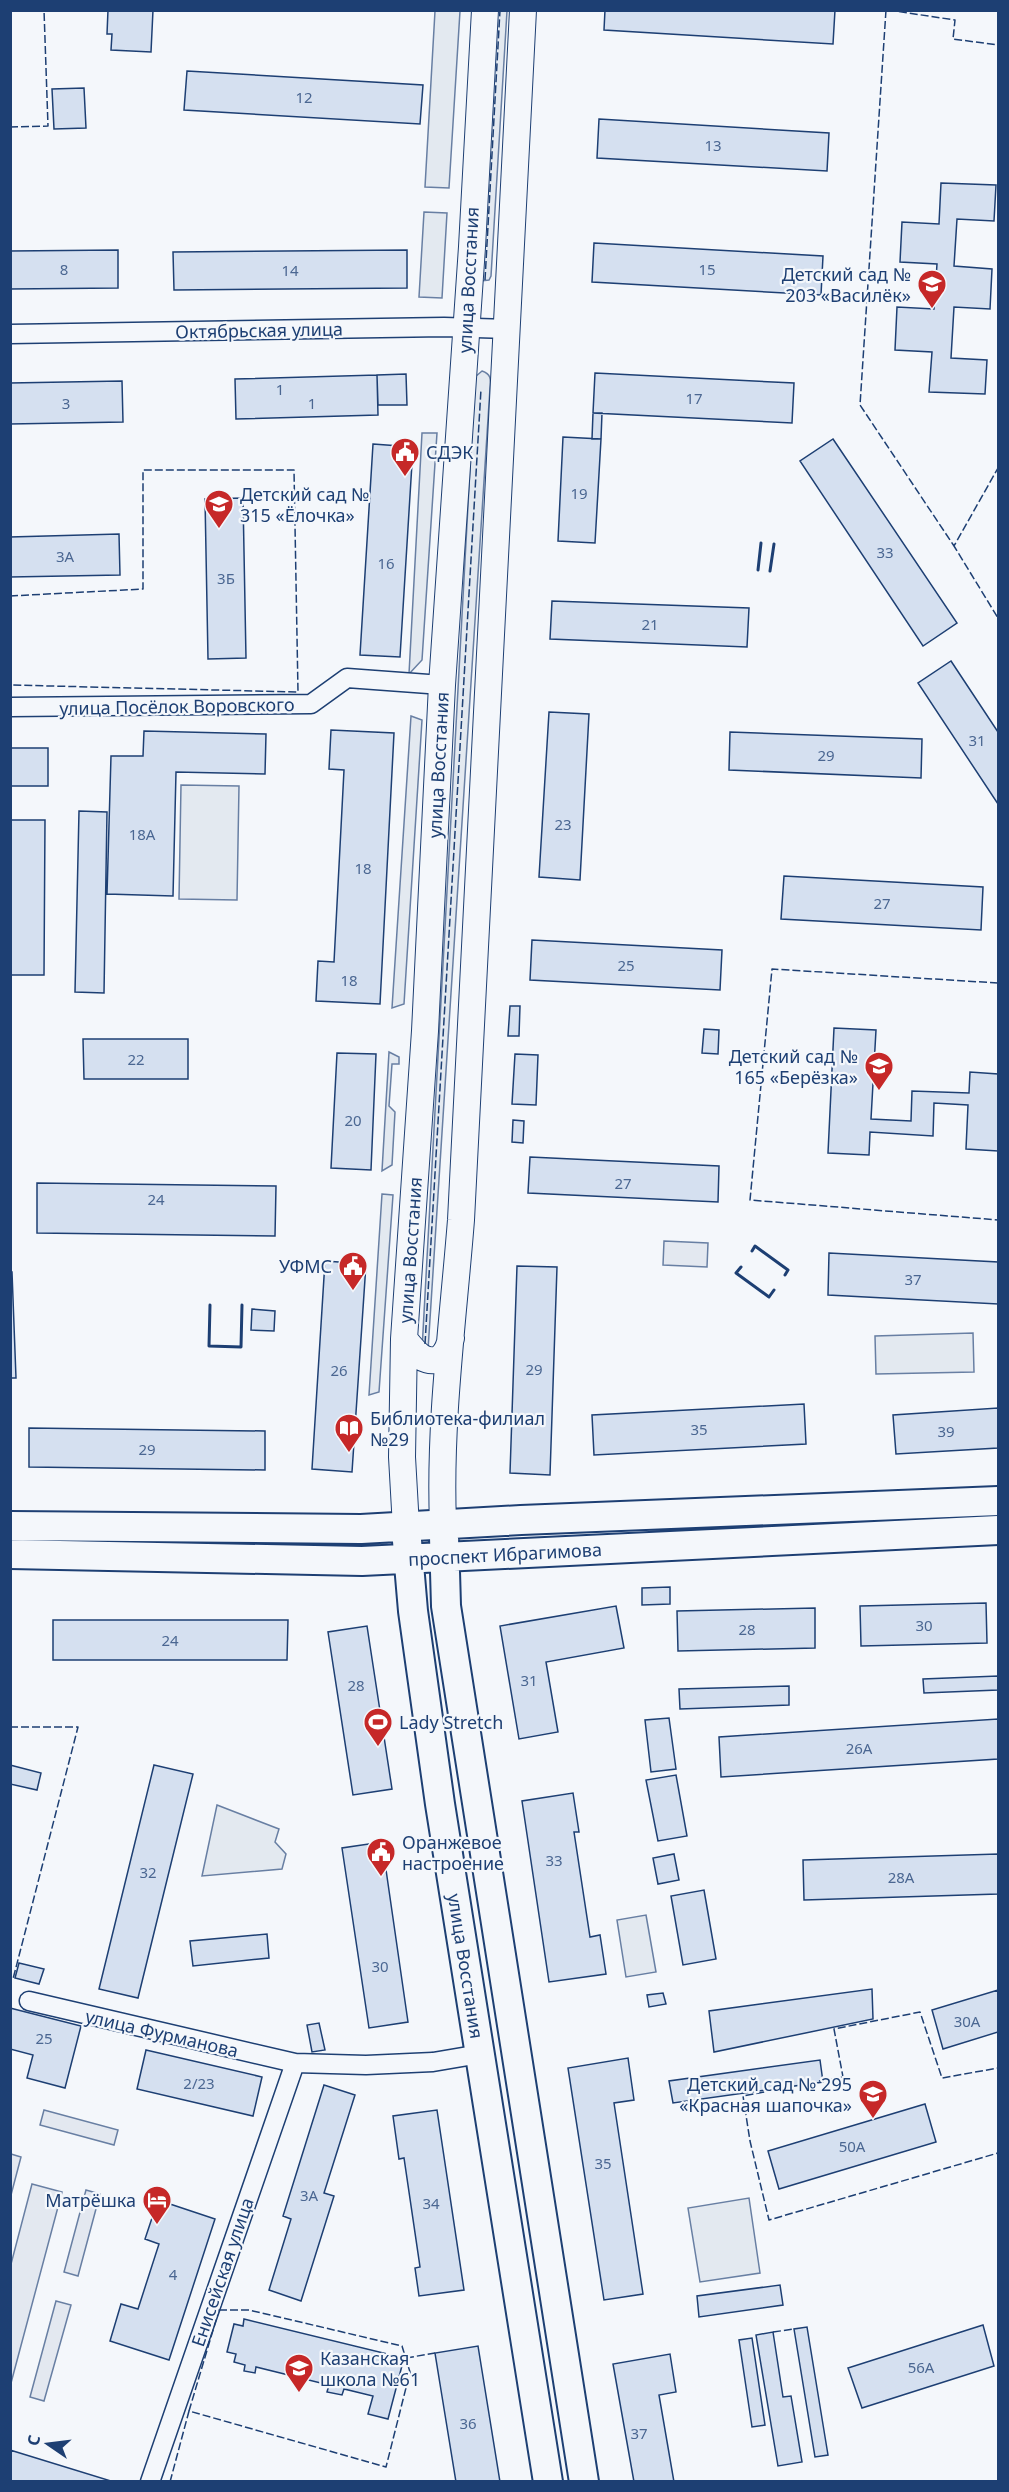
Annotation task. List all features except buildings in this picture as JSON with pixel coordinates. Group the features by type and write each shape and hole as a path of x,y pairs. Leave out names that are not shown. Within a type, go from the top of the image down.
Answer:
{"main road":[{"name":"улица Восстания","path":"485,10 472,247 442,685 425,1031 404,1339 402,1457 413,1611 440,1804 548,2481"},
{"name":"улица Восстания","path":"523,10 461,1220 442,1483 447,1606 584,2481"},
{"path":"404,1339 422,1357 430,1360 444,1356 449,1351 452,1336"},
{"name":"проспект Ибрагимова","path":"10,1526 361,1529 443,1523 999,1501"},
{"name":"проспект Ибрагимова","path":"10,1554 362,1561 999,1530"}],"street":[{"name":"Октябрьская улица","path":"10,334 508,328"},
{"name":"улица Посёлок Воровского","path":"10,707 311,704 347,678 442,685"},
{"name":"улица Фурманова","path":"29,2001 295,2063 366,2065 433,2062 480,2054"},
{"name":"Енисейская улица","path":"150,2481 295,2063"}],"shaded area":[{"path":"435,11 460,11 449,188 425,187"},
{"path":"494,11 507,11 491,276 489,280 481,281"},
{"path":"424,212 447,213 442,298 419,297"},
{"path":"482,371 489,375 490,385 428,1350 422,1350 475,377"},
{"path":"422,433 437,433 422,660 409,674"},
{"path":"411,716 422,720 404,1004 392,1008"},
{"path":"181,785 239,786 237,900 179,899"},
{"path":"389,1052 399,1057 399,1064 392,1064 389,1106 395,1112 392,1165 382,1171"},
{"path":"382,1194 393,1195 379,1392 369,1395"},
{"path":"664,1241 708,1243 707,1267 663,1265"},
{"path":"973,1333 974,1372 876,1374 875,1336"},
{"path":"217,1805 279,1829 275,1842 286,1854 282,1869 202,1876"},
{"path":"646,1915 656,1972 626,1977 617,1920"},
{"path":"44,2110 118,2130 114,2145 40,2125"},
{"path":"10,2154 21,2157 11,2195"},
{"path":"32,2184 62,2192 11,2383 11,2264"},
{"path":"86,2190 100,2194 78,2276 64,2272"},
{"path":"749,2198 760,2273 700,2282 688,2208"},
{"path":"56,2301 71,2305 44,2401 30,2397"}],"fence":[{"path":"10,127 48,126 44,10"},
{"path":"485,280 500,10"},
{"path":"886,10 860,405 954,546 998,468"},
{"path":"888,10 955,20 953,39 998,45"},
{"path":"425,1344 481,389"},
{"path":"10,596 143,589 143,470 294,470 298,692 10,685"},
{"path":"955,544 954,546 998,618"},
{"path":"998,983 772,969 750,1200 998,1220"},
{"path":"10,1727 78,1727 13,1979 10,1979"},
{"path":"819,2081 843,2077 834,2029 920,2012 942,2078 998,2068"},
{"path":"775,2090 743,2096 750,2141 769,2220 998,2153"},
{"path":"219,2310 249,2310 402,2346 410,2372 386,2467 189,2411 219,2310"},
{"path":"773,2332 794,2329"},
{"path":"406,2358 435,2353"},
{"path":"170,2482 189,2411"}],"wall":[{"path":"758,570 761,543"},
{"path":"770,571 774,544"},
{"path":"752,1251 755,1246 788,1270 785,1275"},
{"path":"741,1267 736,1273 769,1297 774,1290"},
{"path":"210,1305 209,1346 241,1347 242,1305"}],"place":[{"name":"Детский сад № 203 «Василёк»","path":"932,310"},
{"name":"СДЭК","path":"405,478"},
{"name":"Детский сад № 315 «Ёлочка»","path":"219,530"},
{"name":"Детский сад № 165 «Берёзка»","path":"879,1092"},
{"name":"УФМС","path":"353,1292"},
{"name":"Библиотека-филиал №29","path":"349,1454"},
{"name":"Lady Stretch","path":"378,1748"},
{"name":"Оранжевое настроение","path":"381,1878"},
{"name":"Детский сад № 295 «Красная шапочка»","path":"873,2120"},
{"name":"Матрёшка","path":"157,2226"},
{"name":"Казанская школа №61","path":"299,2394"}]}
